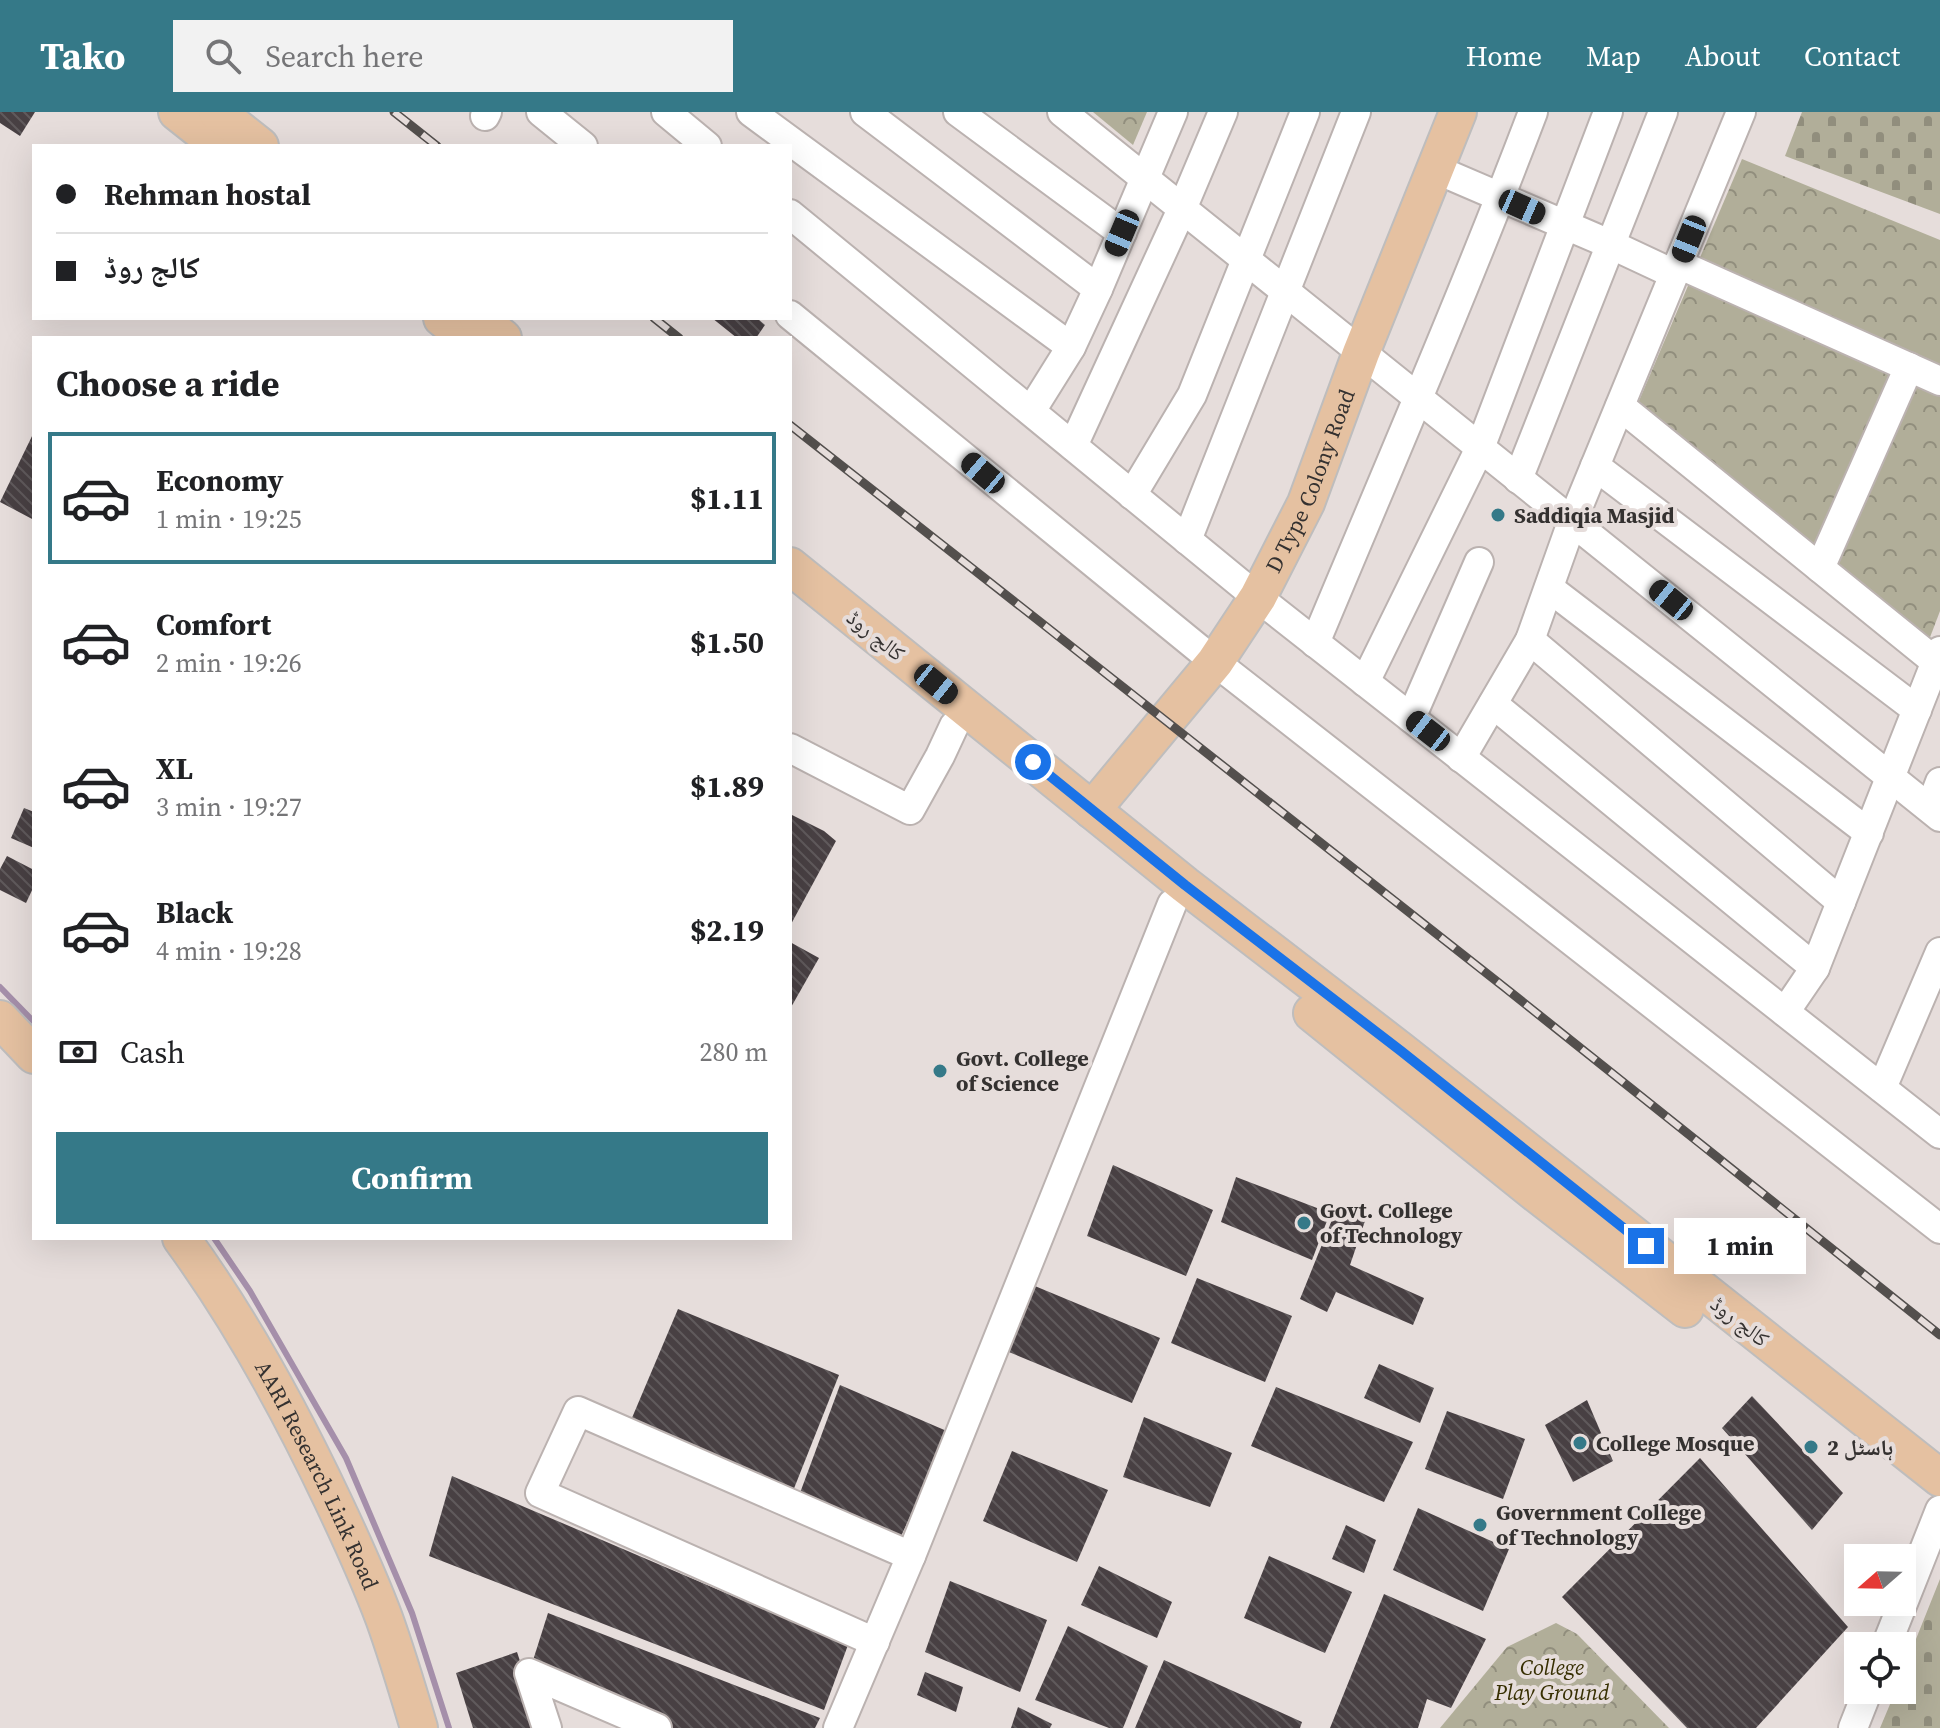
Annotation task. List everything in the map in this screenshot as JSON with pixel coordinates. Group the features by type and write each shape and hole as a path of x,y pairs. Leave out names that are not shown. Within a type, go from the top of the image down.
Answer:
{"main road":[{"path":"177,112 217,144"},
{"path":"217,112 257,144"},
{"name":"D Type Colony Road","path":"1087,805 1210,658 1306,503 1356,349 1441,112"},
{"name":"D Type Colony Road","path":"1356,349 1458,112"},
{"path":"444,320 464,336"},
{"path":"480,320 500,336"},
{"name":"کالج روڈ","path":"792,568 1185,885 1401,1051 1940,1478"},
{"name":"کالج روڈ","path":"792,598 1533,1191 1940,1508"},
{"path":"0,1019 32,1053"},
{"name":"AARI Research Link Road","path":"182,1240 234,1317 311,1454 384,1617 419,1728"}],"street":[{"path":"541,112 581,144"},
{"path":"666,112 705,144"},
{"path":"751,112 1071,347"},
{"path":"865,112 1098,289"},
{"path":"958,112 1122,233"},
{"path":"1062,112 1891,777 1937,802"},
{"path":"1031,411 1071,347 1173,112"},
{"path":"1073,446 1223,112"},
{"path":"1132,495 1192,395 1305,112"},
{"path":"1187,540 1356,112"},
{"path":"1315,643 1533,112"},
{"path":"1365,682 1480,448 1608,112"},
{"path":"1518,479 1663,112"},
{"path":"1461,758 1530,640 1572,522 1741,112"},
{"path":"1435,169 1940,381"},
{"path":"792,216 1315,643 1882,1088 1938,1125"},
{"path":"792,317 1210,658 1940,1229"},
{"path":"1820,568 1909,367"},
{"path":"1620,406 1820,568 1938,657 1815,968 1785,1012"},
{"path":"1595,466 1917,710"},
{"path":"1411,718 1479,562"},
{"path":"1549,588 1869,833"},
{"path":"1530,640 1841,902"},
{"path":"1493,704 1815,968"},
{"path":"792,749 910,810 954,726"},
{"path":"838,1728 911,1556 1172,904"},
{"path":"1882,1088 1940,952"},
{"path":"875,1642 540,1493 578,1411 911,1556"},
{"path":"1891,1632 1940,1508"},
{"path":"547,1728 529,1673 657,1728"},
{"path":"1853,1728 1862,1704"}],"green space":[{"path":"1093,112 1147,112 1133,145"},
{"path":"1802,112 1940,112 1940,214 1785,156"},
{"path":"1742,159 1940,240 1940,611 1929,640 1638,403"},
{"path":"1940,1579 1940,1728 1880,1728 1890,1704 1916,1704 1916,1639"},
{"name":"College Play Ground","path":"1556,1623 1577,1634 1669,1728 1440,1728 1507,1647"}],"building":[{"path":"0,112 35,112 20,136 0,123"},
{"path":"714,320 759,320 765,325 757,336 734,336"},
{"path":"32,436 32,519 0,502"},
{"path":"24,808 32,811 32,847 11,838"},
{"path":"792,815 824,831 836,841 792,922"},
{"path":"7,856 32,869 32,890 26,903 0,890 0,869"},
{"path":"792,943 819,958 792,1005"},
{"path":"1113,1165 1213,1210 1186,1276 1087,1236"},
{"path":"1236,1177 1330,1213 1312,1260 1221,1222"},
{"path":"1338,1205 1366,1218 1350,1265 1424,1298 1413,1325 1336,1292 1327,1312 1300,1299"},
{"path":"1197,1278 1292,1316 1265,1382 1171,1343"},
{"path":"1030,1284 1160,1338 1132,1403 1004,1350"},
{"path":"678,1309 839,1375 791,1496 626,1432"},
{"path":"1379,1364 1434,1388 1420,1423 1364,1398"},
{"path":"840,1385 949,1432 897,1545 797,1501"},
{"path":"1276,1387 1413,1442 1384,1502 1251,1446"},
{"name":"ہاسٹل 2","path":"1752,1396 1843,1493 1812,1530 1722,1428"},
{"name":"College Mosque","path":"1587,1400 1613,1461 1573,1482 1545,1425"},
{"path":"1447,1411 1525,1439 1503,1499 1425,1469"},
{"path":"1144,1417 1232,1453 1210,1507 1123,1477"},
{"path":"1012,1451 1108,1490 1077,1562 983,1521"},
{"path":"1700,1458 1848,1627 1756,1728 1687,1728 1562,1597"},
{"path":"452,1476 848,1645 824,1710 429,1556"},
{"path":"1418,1508 1509,1549 1483,1611 1393,1570"},
{"path":"1346,1525 1376,1540 1364,1573 1332,1559"},
{"path":"1269,1556 1352,1592 1325,1653 1244,1618"},
{"path":"1099,1566 1172,1602 1157,1638 1081,1605"},
{"path":"950,1581 1047,1620 1020,1692 925,1652"},
{"path":"1384,1594 1486,1639 1451,1708 1427,1699 1418,1728 1330,1728"},
{"path":"548,1613 820,1718 815,1728 657,1728 529,1673"},
{"path":"1068,1626 1148,1666 1123,1728 1109,1728 1035,1700"},
{"path":"517,1652 542,1728 473,1728 456,1673"},
{"path":"1164,1660 1302,1722 1300,1728 1135,1728"},
{"path":"925,1672 963,1687 956,1712 917,1695"},
{"path":"1018,1707 1052,1724 1050,1728 1011,1728"}],"waterway":[{"path":"0,987 32,1020"},
{"path":"215,1240 250,1291 346,1458 412,1613 449,1728"}],"railway":[{"path":"394,112 434,144"},
{"path":"656,320 676,336"},
{"path":"792,427 1940,1335"}],"place":[{"name":"Saddiqia Masjid","path":"1498,515"},
{"name":"Govt. College of Science","path":"940,1071"},
{"name":"Govt. College of Technology","path":"1304,1223"},
{"name":"College Mosque","path":"1580,1443"},
{"name":"ہاسٹل 2","path":"1811,1447"},
{"name":"Government College of Technology","path":"1480,1525"}],"route":[{"path":"1033,762 1646,1246"}]}
